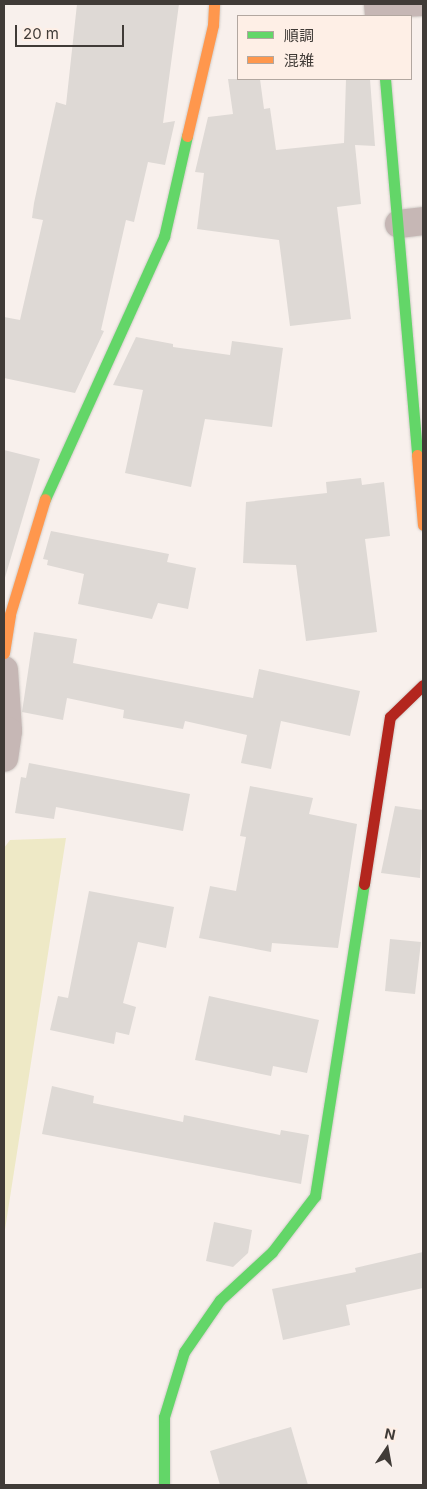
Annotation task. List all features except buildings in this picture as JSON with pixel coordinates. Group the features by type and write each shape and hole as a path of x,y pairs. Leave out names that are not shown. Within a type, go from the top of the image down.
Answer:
{"street":[{"path":"4,653 10,614 47,492 164,237 213,25 214,4"},
{"path":"385,80 411,222 423,525"},
{"path":"4,670 8,731 4,758"},
{"path":"164,1485 164,1417 184,1352 220,1300 272,1252 315,1196 390,718 423,684"}],"lane":[{"path":"378,9 423,6"}],"shaded area":[{"path":"66,838 4,1236 4,848 10,840"}],"traffic: fast":[{"path":"385,80 417,455"},
{"path":"45,499 164,237 187,136"},
{"path":"164,1485 164,1417 184,1352 220,1300 272,1252 315,1196 364,884"}],"traffic: slow":[{"path":"187,136 213,25 214,4"},
{"path":"417,455 423,525"},
{"path":"4,653 10,614 45,499"}],"traffic: jam":[{"path":"364,884 390,717 423,685"}]}
